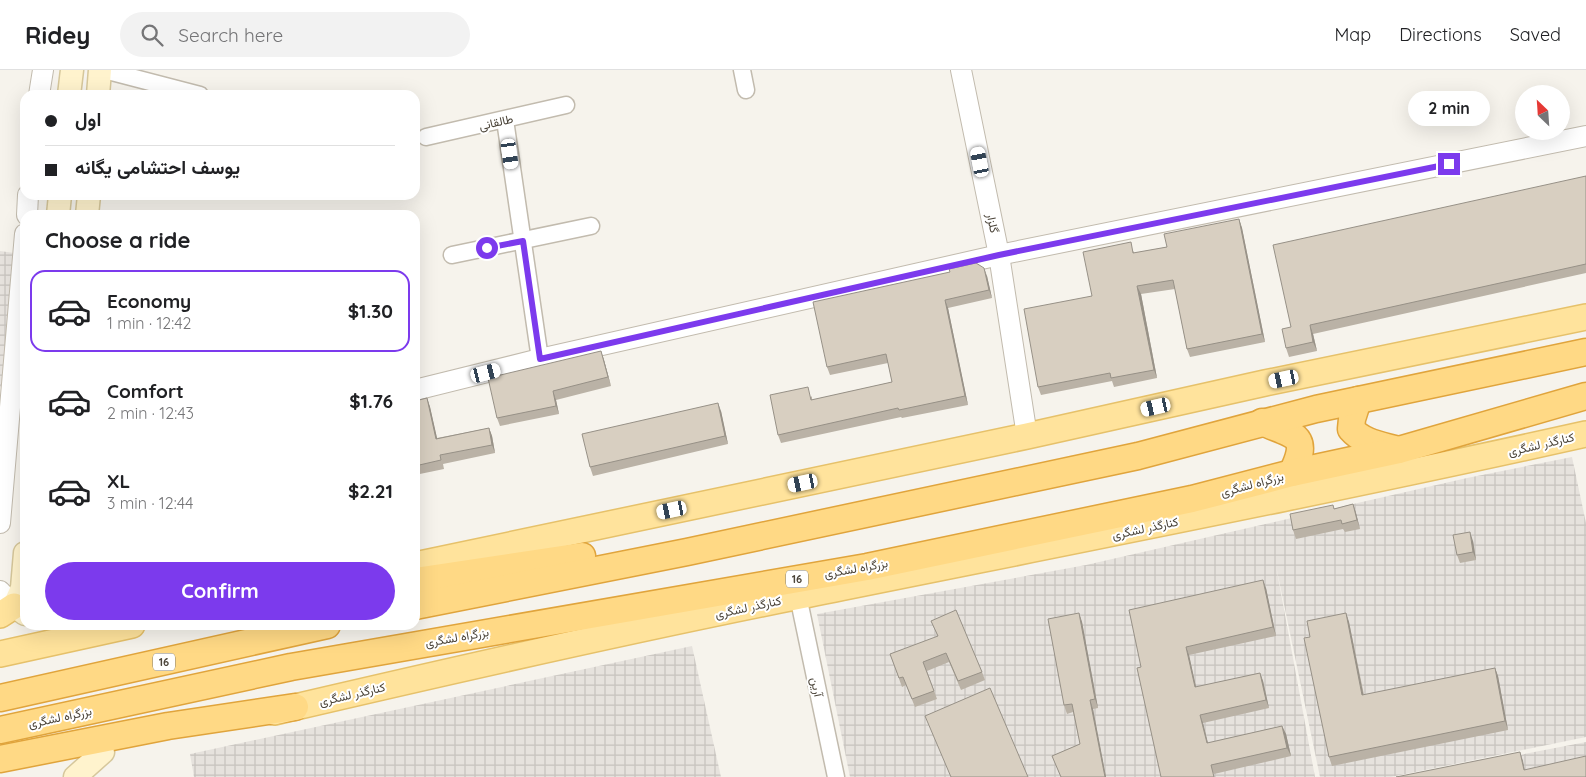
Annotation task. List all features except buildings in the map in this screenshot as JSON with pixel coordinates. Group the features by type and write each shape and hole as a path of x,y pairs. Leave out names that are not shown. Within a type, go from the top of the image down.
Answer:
{"highway":[{"path":"420,605 687,552 1138,456 1262,422 1506,367 1586,352"},
{"name":"بزرگراه لشگری","path":"0,730 291,667 867,567 1192,499 1292,473 1398,450 1586,396"},
{"path":"1358,400 1352,419 1352,428 1358,436 1366,441 1398,450"},
{"path":"1262,422 1297,439 1301,452 1292,473"},
{"path":"420,581 585,556 632,551 687,552"},
{"name":"16","path":"0,698 305,630"},
{"path":"0,759 168,726 294,707"}],"main road":[{"path":"70,90 72,70"},
{"path":"99,90 102,70"},
{"path":"420,564 1027,436 1265,383 1586,317"},
{"name":"کنارگذر لشگری","path":"0,771 103,752 520,655 798,596 1327,490 1586,434"},
{"path":"10,607 20,591"},
{"path":"0,654 75,630"},
{"path":"75,777 103,752"}],"street":[{"path":"40,90 42,70"},
{"path":"102,70 180,90"},
{"path":"742,70 746,90"},
{"name":"گلزار","path":"961,70 999,255 1027,436"},
{"name":"طالقانی","path":"426,137 566,105"},
{"path":"506,120 540,359"},
{"path":"420,389 540,359 999,255 1586,136"},
{"path":"452,255 591,226"},
{"path":"0,523 20,292"},
{"name":"آرین","path":"798,596 836,777"}],"shaded area":[{"path":"0,251 14,253 2,388 0,387"},
{"path":"1572,457 1586,523 1586,737 1391,777 1320,777 1276,566 1315,777 850,777 817,614 1086,565 1467,478"},
{"path":"692,646 721,777 194,777 190,754"},
{"path":"1586,742 1586,777 1407,777"}],"route":[{"path":"487,248 523,241 540,359 999,255 1449,164"}]}
